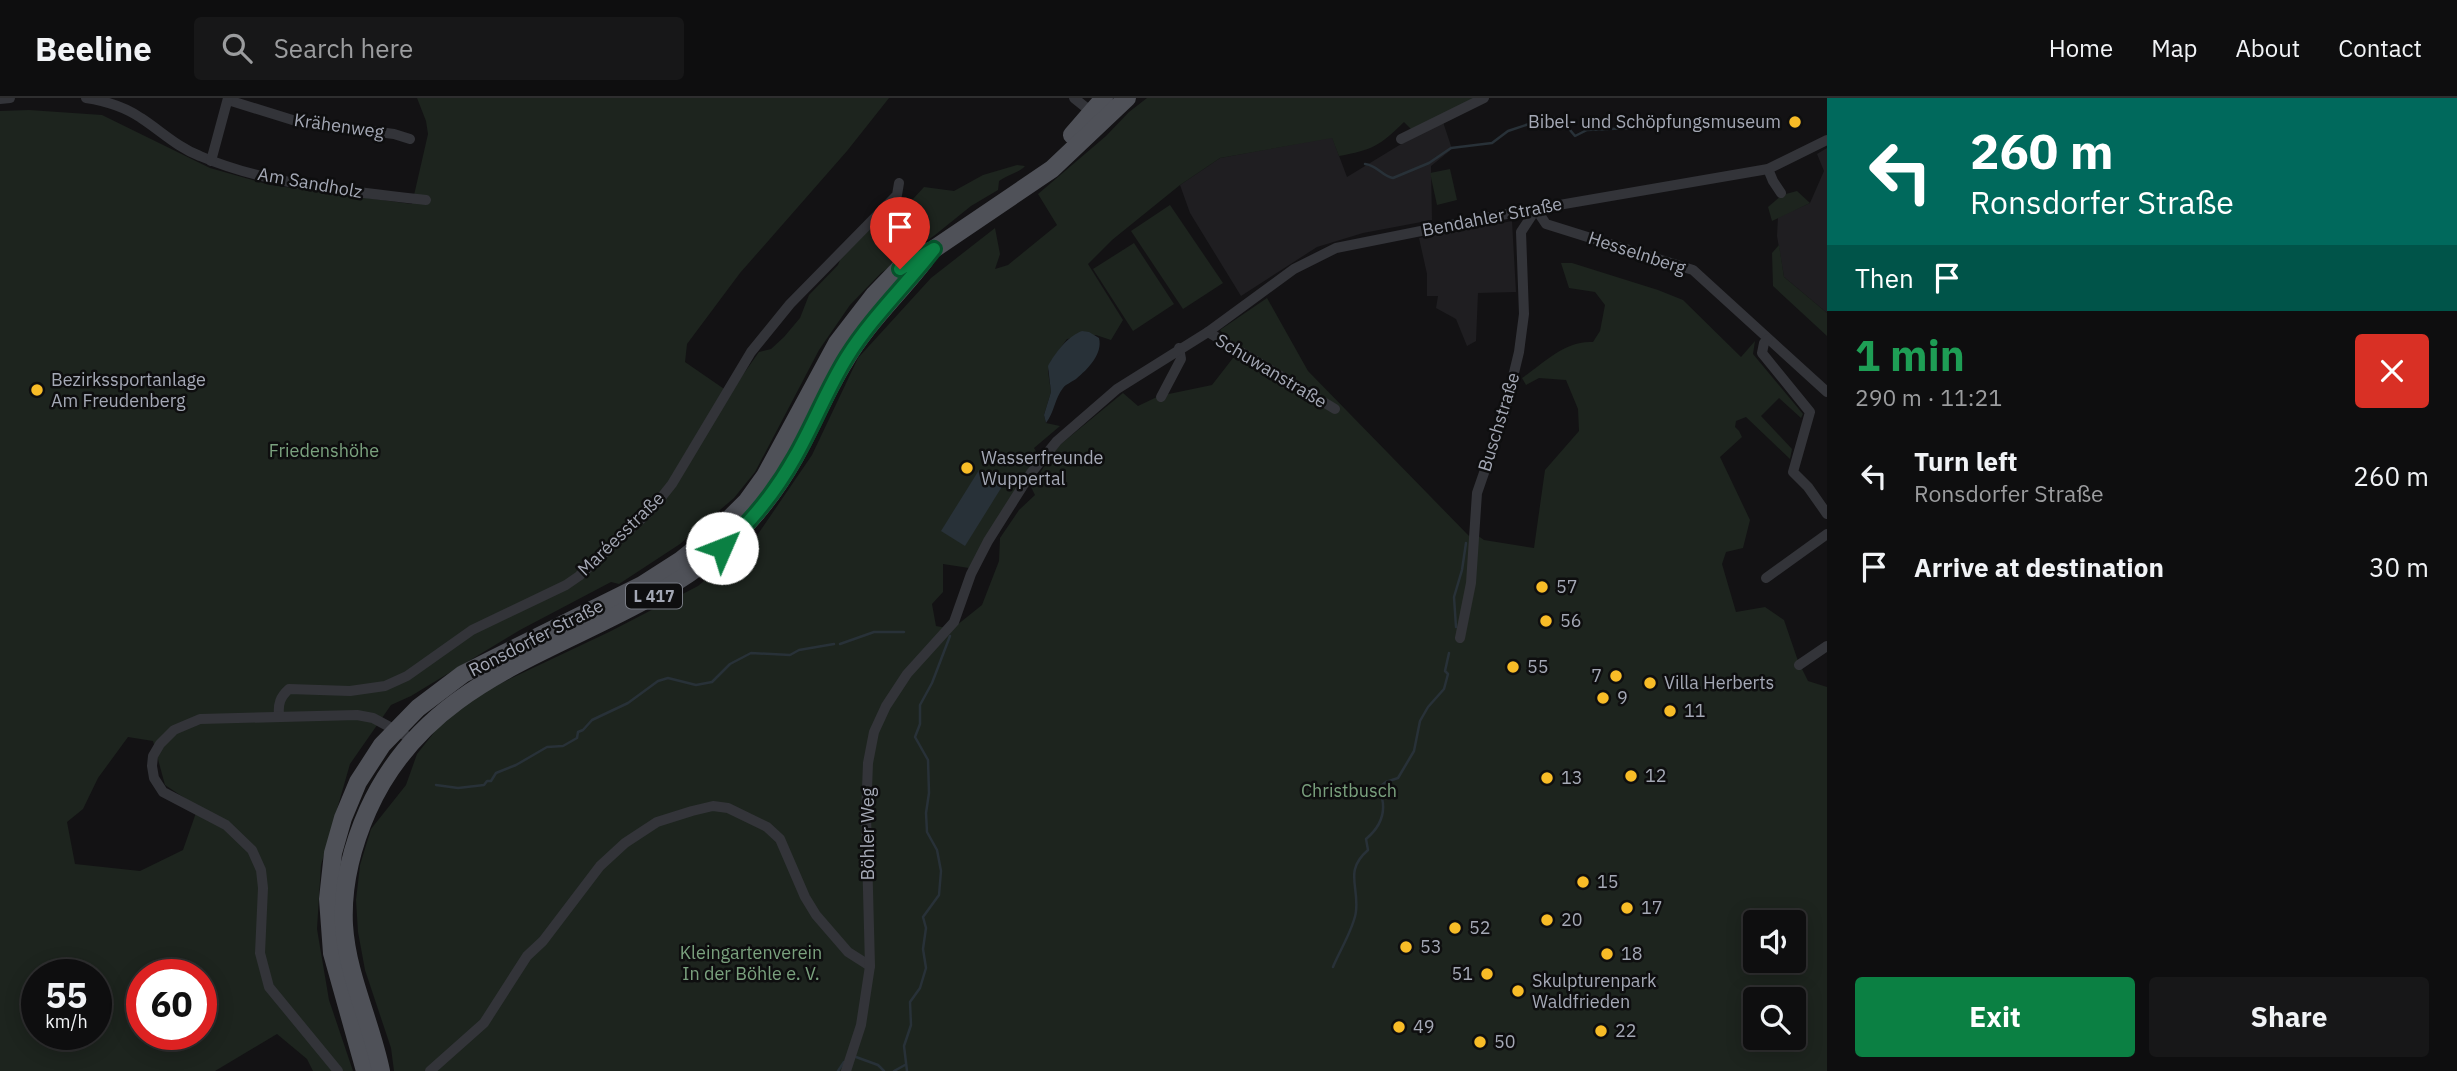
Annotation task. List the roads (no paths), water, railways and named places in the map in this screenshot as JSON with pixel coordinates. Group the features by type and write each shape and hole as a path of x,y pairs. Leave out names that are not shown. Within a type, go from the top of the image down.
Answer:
{"main road":[{"name":"Ronsdorfer Straße","path":"365,1071 332,953 328,912 330,874 349,801 372,760 396,729 433,695 463,674 642,585 681,560 715,533 747,500 765,476 821,370 854,319 900,269 1052,169 1101,107 1127,98"},
{"name":"Ronsdorfer Straße","path":"381,1071 349,962 344,926 346,884 353,850 371,802 387,775 414,740 439,715 484,682 649,599 692,572 735,537 771,495 788,469 837,373 855,344 934,249"}],"street":[{"path":"0,99 10,98"},
{"name":"Am Sandholz","path":"86,98 110,103 129,111 178,145 211,161 265,178 426,200"},
{"path":"1074,98 1101,107"},
{"path":"1401,139 1484,98"},
{"path":"211,161 228,99"},
{"name":"Krähenweg","path":"228,99 299,122 394,134 410,139"},
{"name":"Bendahler Straße","path":"954,622 971,574 988,541 1047,452 1117,389 1208,332 1294,269 1336,248 1536,209 1768,169 1827,139"},
{"path":"1768,169 1781,193"},
{"name":"Maréesstraße","path":"279,715 281,696 289,690 350,691 385,686 407,676 472,630 566,585 579,576 652,509 672,484 751,352 790,304 897,195 899,183"},
{"name":"Hesselnberg","path":"1536,209 1546,224 1693,270 1827,393"},
{"name":"Buschstraße","path":"1460,638 1471,583 1477,493 1503,418 1520,352 1524,314 1521,232 1536,209"},
{"name":"Schuwanstraße","path":"1208,332 1335,409"},
{"path":"1768,339 1762,353 1810,412 1793,472 1808,486 1827,513"},
{"path":"1161,397 1181,359 1179,348"},
{"path":"1766,578 1827,534"},
{"name":"Böhler Weg","path":"846,1071 861,1025 870,966 866,815 874,732 886,706 907,674 954,622"},
{"path":"1799,665 1827,646"},
{"path":"338,1071 269,987 260,953 263,888 261,870 252,850 226,825 163,792 154,778 153,756 174,730 187,723 215,717 366,716 414,740"},
{"path":"430,1071 484,1023 527,956 567,911 600,866 625,843 657,822 692,811 713,806 728,808 767,827 779,839 816,915 848,952 870,966"}],"waterway":[{"path":"1365,164 1393,178 1429,163 1451,148 1492,143 1508,131 1544,119 1554,118 1565,124 1575,136 1587,130 1653,127 1669,118"},
{"path":"1456,627 1454,597 1466,543"},
{"path":"840,644 874,632 904,632"},
{"path":"907,1071 904,1046 911,1025 910,1002 920,988 926,968 923,949 926,928 923,917 939,895 941,871 937,850 927,832 928,760 915,737 920,724 920,705 932,683 950,636"},
{"path":"436,785 458,788 484,785 491,781 496,773 547,747 563,746 577,738 578,732 592,720 628,703 658,681 668,678 696,685 712,682 730,664 751,653 790,655 799,650 834,644"},
{"path":"1333,967 1355,917 1356,865 1368,850 1366,839 1382,816 1382,798 1374,791 1386,782 1398,778 1414,751 1420,721 1444,689 1449,653"},
{"path":"856,1057 878,1065 884,1071"},
{"path":"838,1071 844,1062"},
{"path":"894,1071 905,1065"}],"place":[{"name":"Bibel- und Schöpfungsmuseum","path":"1795,122"},
{"name":"Bezirkssportanlage Am Freudenberg","path":"37,390"},
{"name":"Wasserfreunde Wuppertal","path":"967,468"},
{"name":"57","path":"1542,587"},
{"name":"56","path":"1546,621"},
{"name":"55","path":"1513,667"},
{"name":"7","path":"1616,676"},
{"name":"Villa Herberts","path":"1650,683"},
{"name":"9","path":"1603,698"},
{"name":"11","path":"1670,711"},
{"name":"12","path":"1631,776"},
{"name":"13","path":"1547,778"},
{"name":"15","path":"1583,882"},
{"name":"17","path":"1627,908"},
{"name":"20","path":"1547,920"},
{"name":"52","path":"1455,928"},
{"name":"53","path":"1406,947"},
{"name":"18","path":"1607,954"},
{"name":"51","path":"1487,974"},
{"name":"Skulpturenpark Waldfrieden","path":"1518,991"},
{"name":"49","path":"1399,1027"},
{"name":"22","path":"1601,1031"},
{"name":"50","path":"1480,1042"}],"park label":[{"name":"Friedenshöhe","path":"324,451"},
{"name":"Christbusch","path":"1349,791"},
{"name":"Kleingartenverein In der Böhle e. V.","path":"751,963"}]}
